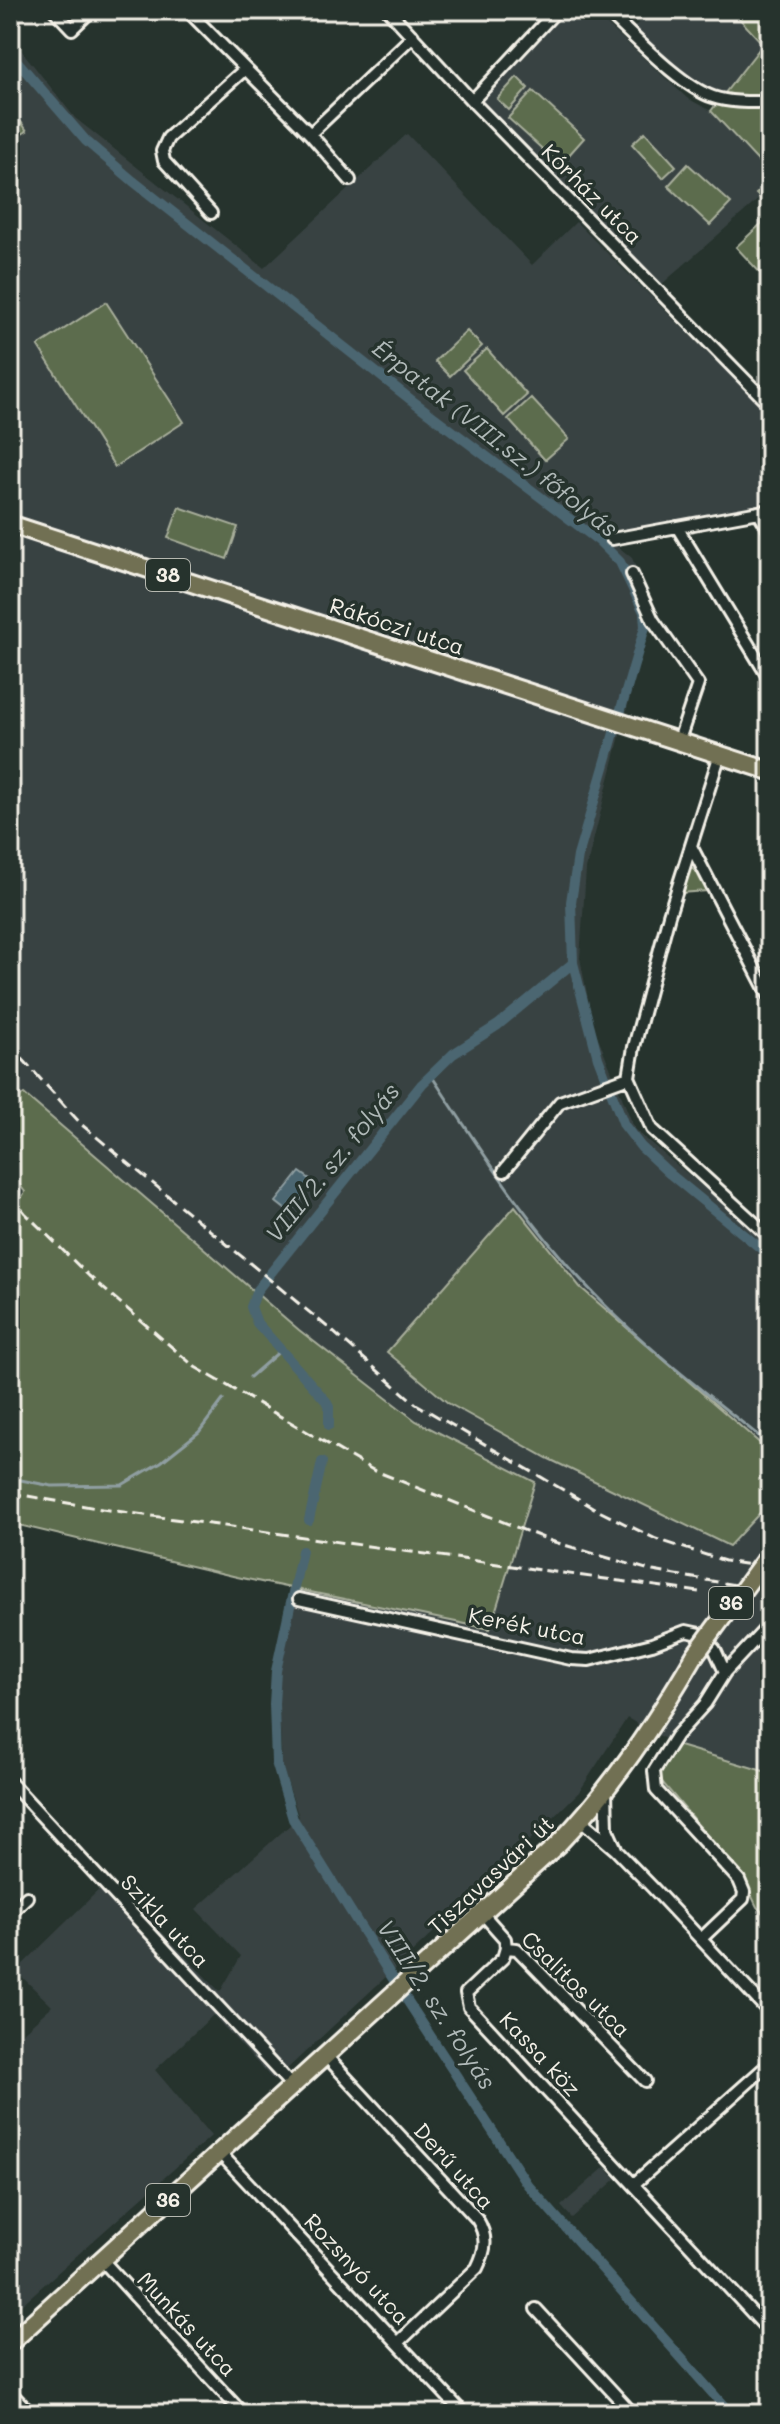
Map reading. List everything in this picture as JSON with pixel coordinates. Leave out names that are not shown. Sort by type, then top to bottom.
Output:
[{"type":"main road","name":"Rákóczi utca","points":[[10,524],[770,771]]},
{"type":"main road","name":"Tiszavasvári út","points":[[10,2343],[581,1820],[606,1791],[660,1714],[695,1655],[770,1553]]},
{"type":"street","points":[[54,10],[72,29],[92,10]]},
{"type":"street","points":[[187,10],[310,134],[350,180]]},
{"type":"street","name":"Kórház utca","points":[[388,10],[472,101],[770,405]]},
{"type":"street","points":[[472,101],[557,10]]},
{"type":"street","points":[[605,10],[670,67],[711,97],[770,102]]},
{"type":"street","points":[[310,134],[413,36]]},
{"type":"street","points":[[211,213],[164,161],[162,151],[168,138],[245,69]]},
{"type":"street","points":[[612,539],[764,511],[770,531]]},
{"type":"street","points":[[677,527],[770,680]]},
{"type":"street","points":[[632,574],[653,620],[698,684],[679,740]]},
{"type":"street","points":[[720,754],[665,930],[629,1077],[652,1129],[770,1237]]},
{"type":"street","points":[[691,846],[770,998]]},
{"type":"street","points":[[504,1171],[560,1102],[629,1077]]},
{"type":"street","name":"Kerék utca","points":[[299,1599],[571,1659],[589,1660],[652,1644],[686,1631],[700,1634],[715,1650],[725,1672]]},
{"type":"street","points":[[701,1939],[743,1899],[744,1892],[739,1880],[656,1790],[654,1771],[676,1736],[705,1704],[725,1672],[768,1626]]},
{"type":"street","name":"Szikla utca","points":[[10,1782],[292,2086]]},
{"type":"street","points":[[606,1791],[607,1829],[616,1850]]},
{"type":"street","points":[[581,1820],[616,1850],[770,2013]]},
{"type":"street","points":[[10,1913],[27,1897]]},
{"type":"street","name":"Csalitos utca","points":[[482,1913],[505,1939],[506,1948],[517,1949],[645,2081]]},
{"type":"street","name":"Kassa köz","points":[[506,1948],[503,1958],[466,1993],[469,2007],[634,2184]]},
{"type":"street","name":"Derű utca","points":[[326,2056],[477,2219],[484,2231],[486,2242],[477,2268],[399,2342]]},
{"type":"street","points":[[770,2063],[634,2184],[770,2332]]},
{"type":"street","name":"Rozsnyó utca","points":[[220,2153],[464,2414]]},
{"type":"street","name":"Munkás utca","points":[[102,2260],[243,2414]]},
{"type":"street","points":[[536,2309],[633,2414]]},
{"type":"street","points":[[10,2392],[31,2414]]},
{"type":"shaded area","points":[[566,10],[591,10],[687,98],[711,111],[770,174],[770,181],[756,194],[760,198],[662,284],[483,101]]},
{"type":"shaded area","points":[[649,10],[729,10],[763,44],[724,96],[716,95],[632,30]]},
{"type":"shaded area","points":[[10,36],[75,118],[264,268],[407,134],[532,265],[576,222],[770,415],[770,507],[606,537],[632,558],[652,610],[586,869],[580,958],[593,1025],[635,1130],[770,1243],[770,1773],[676,1745],[627,1718],[579,1792],[477,1892],[274,2081],[213,2015],[155,2070],[211,2136],[10,2315],[10,2044],[52,2006],[16,1971],[110,1879],[220,1992],[241,1956],[196,1909],[299,1817],[282,1766],[277,1670],[298,1589],[489,1628],[535,1482],[416,1421],[299,1330],[25,1094],[10,1105]]},
{"type":"shaded area","points":[[605,2167],[616,2179],[572,2218],[561,2206]]},
{"type":"green space","points":[[736,10],[770,10],[770,174],[711,111],[763,44],[734,13]]},
{"type":"green space","points":[[517,77],[528,88],[509,110],[497,99]]},
{"type":"green space","points":[[533,91],[584,138],[560,165],[508,118]]},
{"type":"green space","points":[[10,105],[27,131],[10,141]]},
{"type":"green space","points":[[645,132],[676,166],[663,178],[632,144]]},
{"type":"green space","points":[[688,164],[731,203],[710,225],[668,186]]},
{"type":"green space","points":[[770,181],[770,290],[767,280],[736,247],[761,224],[766,204],[756,194]]},
{"type":"green space","points":[[106,302],[184,422],[115,467],[38,346]]},
{"type":"green space","points":[[467,331],[482,346],[450,376],[435,361]]},
{"type":"green space","points":[[487,349],[527,395],[504,416],[463,370]]},
{"type":"green space","points":[[531,398],[569,439],[545,460],[508,419]]},
{"type":"green space","points":[[179,507],[238,527],[227,559],[168,538]]},
{"type":"green space","points":[[690,868],[698,871],[707,891],[680,893]]},
{"type":"green space","points":[[24,1094],[299,1330],[416,1421],[535,1482],[490,1629],[237,1577],[10,1523],[10,1417],[14,1412],[10,1347],[10,1215],[25,1192],[10,1172],[10,1105]]},
{"type":"green space","points":[[515,1206],[580,1287],[770,1452],[770,1502],[729,1546],[547,1458],[448,1403],[387,1352]]},
{"type":"green space","points":[[676,1745],[770,1773],[770,1920],[757,1907],[743,1878],[657,1776]]},
{"type":"water","points":[[300,1172],[314,1182],[290,1213],[276,1202]]},
{"type":"waterway","name":"Érpatak (VIII.sz.) főfolyás","points":[[10,53],[86,141],[133,181],[410,399],[599,541],[620,562],[644,612],[645,627],[578,856],[571,902],[573,963],[598,1058],[624,1125],[641,1147],[670,1174],[770,1256]]},
{"type":"waterway","name":"VIII/2. sz. folyás","points":[[329,1425],[326,1401],[257,1323],[251,1307],[257,1290],[422,1084],[453,1054],[498,1025],[573,963]]},
{"type":"waterway","points":[[431,1075],[511,1194],[579,1277],[643,1341],[770,1445]]},
{"type":"waterway","points":[[250,1377],[281,1350]]},
{"type":"waterway","points":[[10,1478],[52,1486],[122,1485],[161,1462],[199,1432],[223,1400]]},
{"type":"waterway","name":"VIII/2. sz. folyás","points":[[309,1520],[322,1462]]},
{"type":"waterway","name":"VIII/2. sz. folyás","points":[[302,1551],[276,1671],[274,1704],[276,1762],[293,1819],[527,2184],[731,2414]]},
{"type":"railway","points":[[10,1045],[82,1125],[416,1404],[601,1512],[656,1539],[725,1561],[770,1568]]},
{"type":"railway","points":[[10,1195],[89,1276],[195,1367],[373,1470],[551,1541],[653,1571],[770,1591]]},
{"type":"railway","points":[[10,1493],[102,1509],[699,1592]]}]
